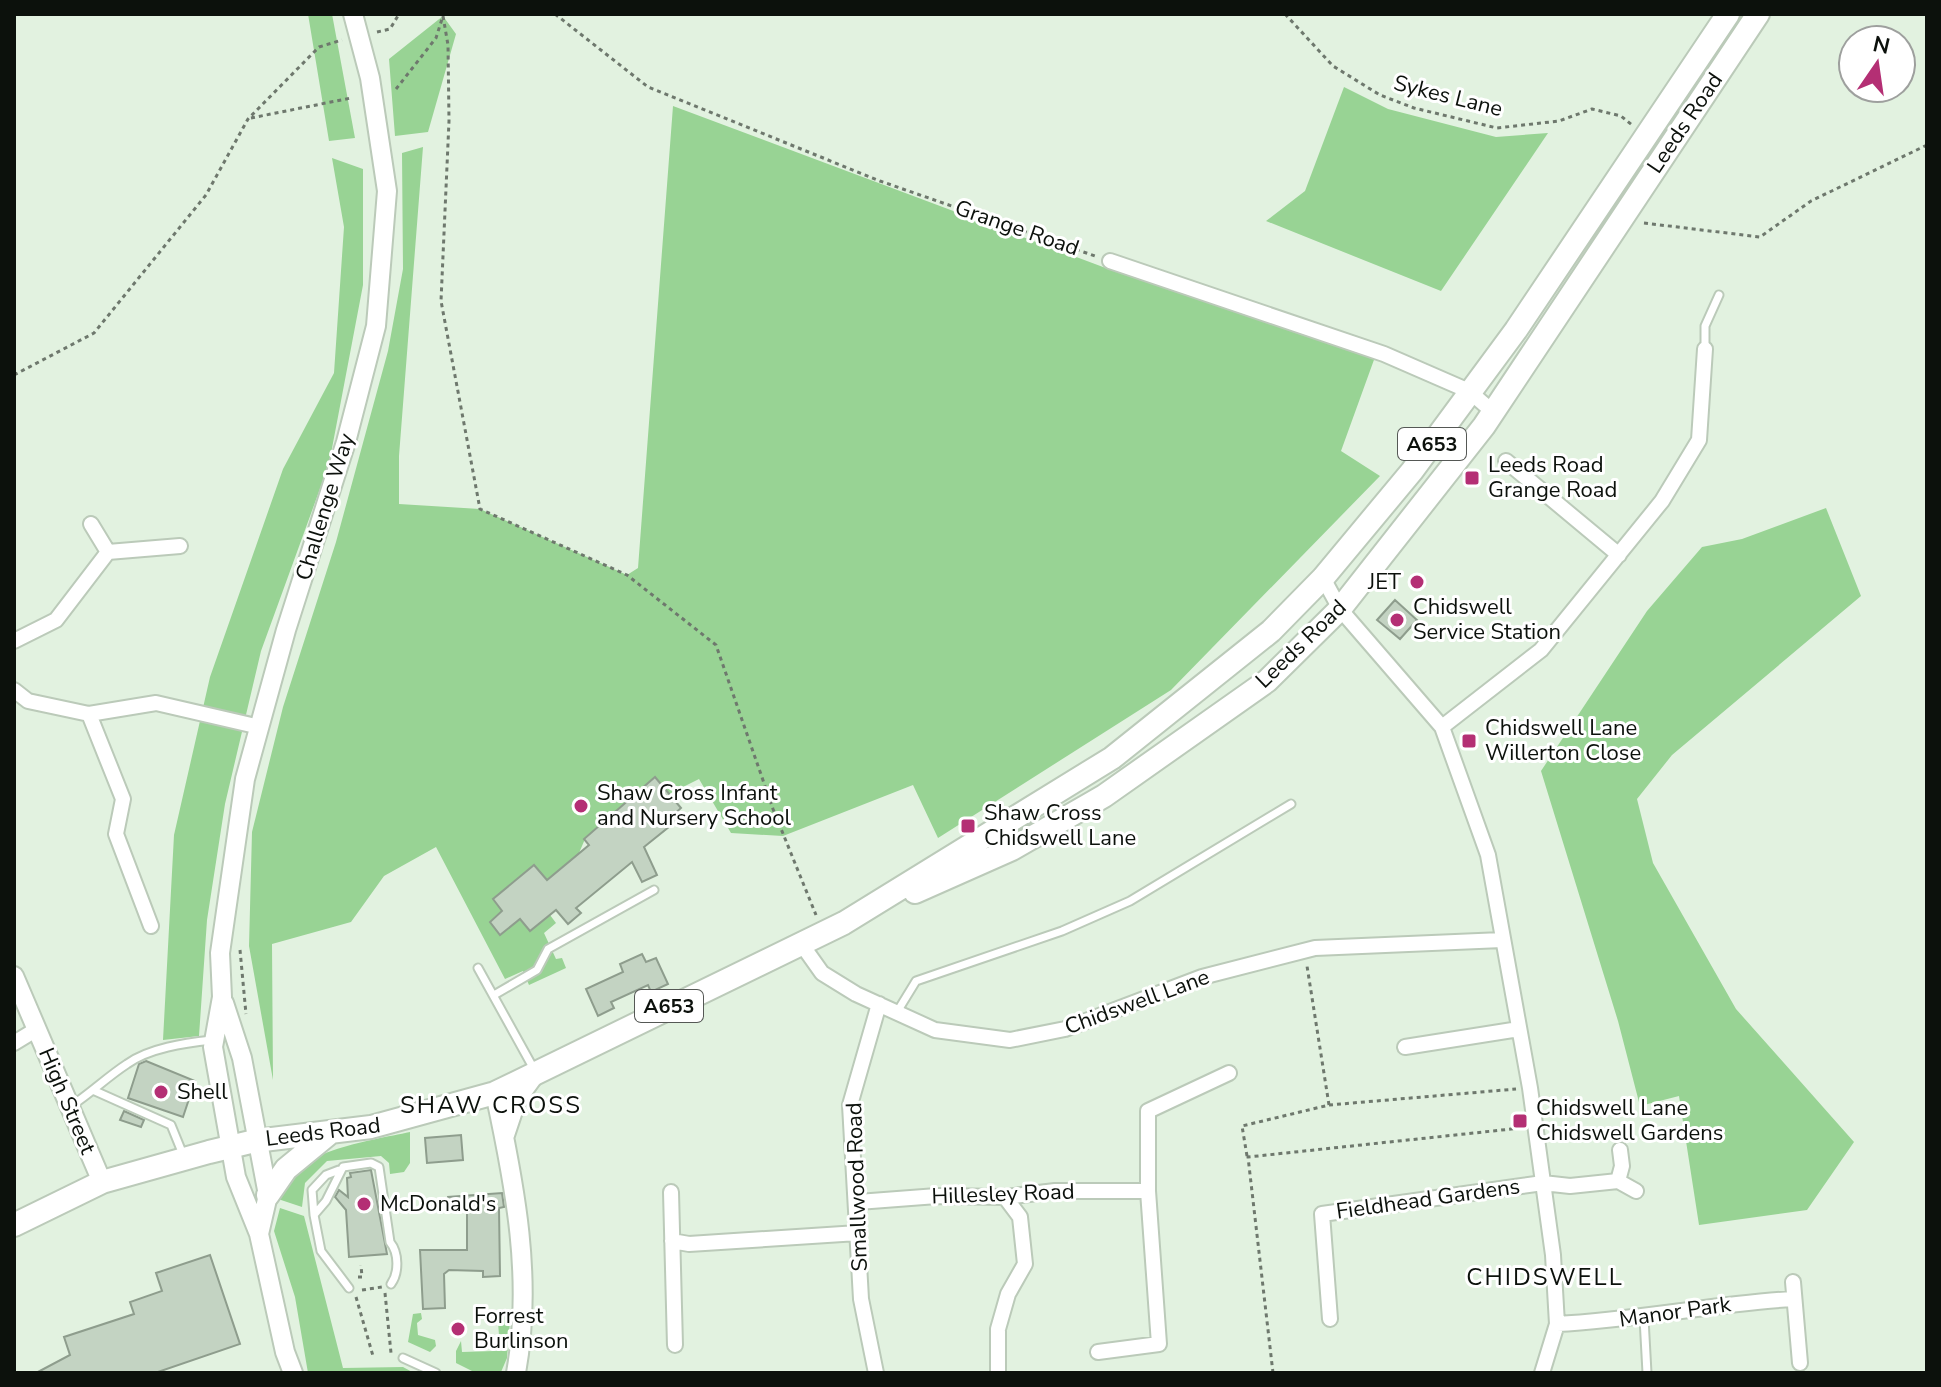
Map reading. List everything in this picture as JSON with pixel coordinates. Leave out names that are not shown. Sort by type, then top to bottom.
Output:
[{"type":"main road","name":"Challenge Way","points":[[293,1373],[285,1352],[259,1234],[236,1177],[214,1040],[222,997],[220,953],[245,779],[286,630],[346,442],[376,326],[387,191],[367,64],[353,14]]},
{"type":"main road","name":"Leeds Road","points":[[844,923],[1112,758],[1271,631],[1323,578],[1412,471],[1516,330],[1728,14]]},
{"type":"main road","name":"Leeds Road","points":[[14,1225],[102,1182],[230,1146],[417,1117],[495,1093],[800,942],[1012,849],[1104,796],[1267,681],[1340,609],[1493,412],[1758,14]]},
{"type":"main road","name":"High Street","points":[[14,976],[102,1182]]},
{"type":"main road","name":"Challenge Way","points":[[222,997],[242,1058],[255,1141],[268,1195]]},
{"type":"main road","points":[[505,1138],[517,1099],[536,1073]]},
{"type":"main road","points":[[495,1093],[520,1216],[523,1333],[516,1373]]},
{"type":"main road","points":[[259,1234],[268,1195],[286,1169],[332,1132]]},
{"type":"street","points":[[1110,261],[1384,354],[1469,391],[1493,412]]},
{"type":"street","points":[[1442,727],[1541,650],[1662,501],[1699,440],[1705,349]]},
{"type":"street","points":[[1506,461],[1619,555]]},
{"type":"street","points":[[91,524],[108,552]]},
{"type":"street","points":[[14,641],[56,620],[108,552],[180,546]]},
{"type":"street","points":[[1323,578],[1340,609],[1442,727],[1488,855],[1530,1088],[1543,1183],[1557,1324],[1542,1373]]},
{"type":"street","points":[[14,690],[28,701],[89,714],[156,703],[260,727]]},
{"type":"street","points":[[89,714],[123,799],[116,834],[151,926]]},
{"type":"street","name":"Chidswell Lane","points":[[800,942],[822,973],[879,1004],[935,1030],[1010,1040],[1065,1029],[1202,977],[1304,950],[1502,940]]},
{"type":"street","name":"Smallwood Road","points":[[876,1373],[861,1299],[858,1202],[850,1105],[879,1004]]},
{"type":"street","points":[[14,1043],[37,1029]]},
{"type":"street","points":[[1405,1047],[1519,1029]]},
{"type":"street","points":[[1098,1352],[1159,1344],[1148,1191],[1148,1111],[1229,1073]]},
{"type":"street","points":[[1618,1181],[1622,1166],[1620,1150]]},
{"type":"street","points":[[1543,1183],[1570,1186],[1618,1181],[1636,1191]]},
{"type":"street","name":"Fieldhead Gardens","points":[[1330,1319],[1322,1214],[1543,1183]]},
{"type":"street","name":"Hillesley Road","points":[[858,1202],[937,1196],[1005,1197],[1055,1191],[1148,1191]]},
{"type":"street","points":[[671,1192],[675,1345]]},
{"type":"street","points":[[998,1373],[998,1329],[1008,1294],[1025,1264],[1020,1217],[1005,1197]]},
{"type":"street","points":[[672,1241],[689,1244],[858,1233]]},
{"type":"street","points":[[1793,1282],[1792,1299],[1800,1363]]},
{"type":"street","name":"Manor Park","points":[[1557,1324],[1644,1318],[1721,1304],[1792,1299]]},
{"type":"lane","points":[[1705,349],[1705,326],[1719,295]]},
{"type":"lane","points":[[897,1012],[916,981],[1062,931],[1130,901],[1291,804]]},
{"type":"lane","points":[[494,995],[537,970],[548,949],[654,890]]},
{"type":"lane","points":[[478,968],[536,1073]]},
{"type":"lane","points":[[69,1107],[95,1091],[129,1062],[184,1043],[214,1040]]},
{"type":"lane","points":[[95,1091],[171,1125],[185,1159]]},
{"type":"lane","points":[[349,1288],[321,1251],[312,1190],[326,1175],[371,1163],[379,1167],[390,1242],[395,1248],[396,1276],[391,1284]]},
{"type":"lane","points":[[314,1215],[326,1201],[339,1170]]},
{"type":"lane","points":[[1644,1318],[1647,1373]]},
{"type":"lane","points":[[403,1358],[436,1373]]},
{"type":"path","points":[[377,32],[390,29],[399,14]]},
{"type":"path","name":"Grange Road","points":[[555,14],[648,87],[880,181],[1110,261]]},
{"type":"path","name":"Sykes Lane","points":[[1285,14],[1333,66],[1380,95],[1414,108],[1497,128],[1559,121],[1592,109],[1621,116],[1647,136]]},
{"type":"path","points":[[396,89],[436,38],[443,15]]},
{"type":"path","points":[[443,15],[448,45],[449,121],[441,301],[480,509],[627,575],[716,645],[773,809],[823,934]]},
{"type":"path","points":[[14,375],[94,333],[206,195],[248,119],[319,47],[348,38]]},
{"type":"path","points":[[248,119],[351,98]]},
{"type":"path","points":[[1621,220],[1760,237],[1811,201],[1927,145]]},
{"type":"path","points":[[1304,950],[1329,1105]]},
{"type":"path","points":[[1273,1373],[1242,1126],[1329,1105],[1530,1088]]},
{"type":"path","points":[[1248,1157],[1536,1126]]},
{"type":"path","points":[[373,1356],[354,1292],[382,1287],[391,1356]]},
{"type":"green space","points":[[308,14],[332,14],[355,138],[329,141]]},
{"type":"green space","points":[[443,16],[456,34],[428,132],[395,136],[389,59]]},
{"type":"green space","points":[[1344,87],[1388,109],[1496,137],[1548,133],[1441,291],[1266,221],[1305,191]]},
{"type":"green space","points":[[673,106],[1103,267],[1375,357],[1341,451],[1380,476],[1171,690],[938,838],[913,785],[783,836],[731,833],[699,779],[669,794],[655,777],[585,839],[579,853],[550,883],[534,865],[493,899],[502,911],[490,922],[500,934],[520,919],[530,931],[550,915],[556,923],[544,933],[556,959],[562,958],[566,968],[529,985],[523,971],[505,979],[436,847],[384,876],[351,922],[272,944],[273,1080],[249,946],[252,832],[283,707],[336,542],[388,351],[403,269],[402,153],[423,147],[399,456],[399,504],[480,509],[627,575],[638,568]]},
{"type":"green space","points":[[332,158],[363,169],[363,285],[329,464],[261,651],[225,804],[207,920],[199,1036],[163,1040],[174,835],[210,677],[283,469],[334,373],[344,227]]},
{"type":"green space","points":[[1826,508],[1861,596],[1672,755],[1637,799],[1653,863],[1736,1009],[1854,1142],[1807,1210],[1699,1225],[1679,1096],[1640,1106],[1618,1021],[1541,771],[1647,611],[1702,547],[1742,539]]},
{"type":"green space","points":[[410,1132],[410,1163],[404,1172],[390,1174],[389,1163],[381,1156],[327,1161],[305,1183],[302,1207],[278,1199],[285,1182],[297,1169],[314,1159],[353,1144]]},
{"type":"green space","points":[[280,1208],[304,1216],[343,1368],[403,1367],[414,1373],[308,1373],[295,1297],[274,1231]]},
{"type":"green space","points":[[511,1309],[507,1358],[501,1372],[476,1373],[456,1363],[456,1351],[461,1341],[462,1352],[494,1351],[494,1339],[499,1335],[497,1310]]},
{"type":"green space","points":[[421,1313],[422,1319],[417,1323],[418,1335],[435,1340],[436,1346],[430,1352],[408,1342],[413,1314]]},
{"type":"building","name":"Chidswell Service Station","points":[[1395,600],[1417,620],[1400,639],[1377,620]]},
{"type":"building","points":[[655,777],[681,808],[671,817],[675,822],[644,847],[657,875],[642,882],[632,862],[576,908],[581,913],[568,924],[556,910],[530,931],[520,919],[500,935],[490,922],[502,911],[493,899],[534,865],[547,880],[589,845],[584,839]]},
{"type":"building","points":[[642,954],[646,962],[656,958],[668,984],[651,992],[648,985],[611,1002],[614,1008],[598,1016],[586,989],[623,972],[620,964]]},
{"type":"building","name":"Shell","points":[[146,1061],[195,1081],[183,1117],[128,1098],[139,1064]]},
{"type":"building","points":[[124,1111],[144,1120],[141,1127],[120,1120]]},
{"type":"building","points":[[461,1135],[463,1160],[427,1163],[425,1138]]},
{"type":"building","name":"McDonald's","points":[[371,1170],[387,1254],[349,1257],[346,1210],[335,1197],[339,1190],[348,1197],[347,1178],[351,1177],[350,1173]]},
{"type":"building","points":[[502,1193],[504,1207],[499,1208],[500,1276],[483,1277],[483,1271],[449,1270],[444,1274],[445,1308],[423,1309],[420,1250],[467,1250],[467,1209],[447,1209],[448,1197]]},
{"type":"building","points":[[210,1255],[240,1344],[155,1373],[36,1373],[70,1355],[64,1337],[134,1314],[130,1302],[162,1291],[156,1273]]},
{"type":"place","name":"Leeds Road Grange Road","points":[[1472,478]]},
{"type":"place","name":"JET","points":[[1417,582]]},
{"type":"place","name":"Chidswell Service Station","points":[[1397,620]]},
{"type":"place","name":"Chidswell Lane Willerton Close","points":[[1469,741]]},
{"type":"place","name":"Shaw Cross Infant and Nursery School","points":[[581,806]]},
{"type":"place","name":"Shaw Cross Chidswell Lane","points":[[968,826]]},
{"type":"place","name":"Shell","points":[[161,1092]]},
{"type":"place","name":"Chidswell Lane Chidswell Gardens","points":[[1520,1121]]},
{"type":"place","name":"McDonald's","points":[[364,1204]]},
{"type":"place","name":"Forrest Burlinson","points":[[458,1329]]},
{"type":"district","name":"SHAW CROSS","points":[[491,1105]]},
{"type":"district","name":"CHIDSWELL","points":[[1545,1277]]}]
